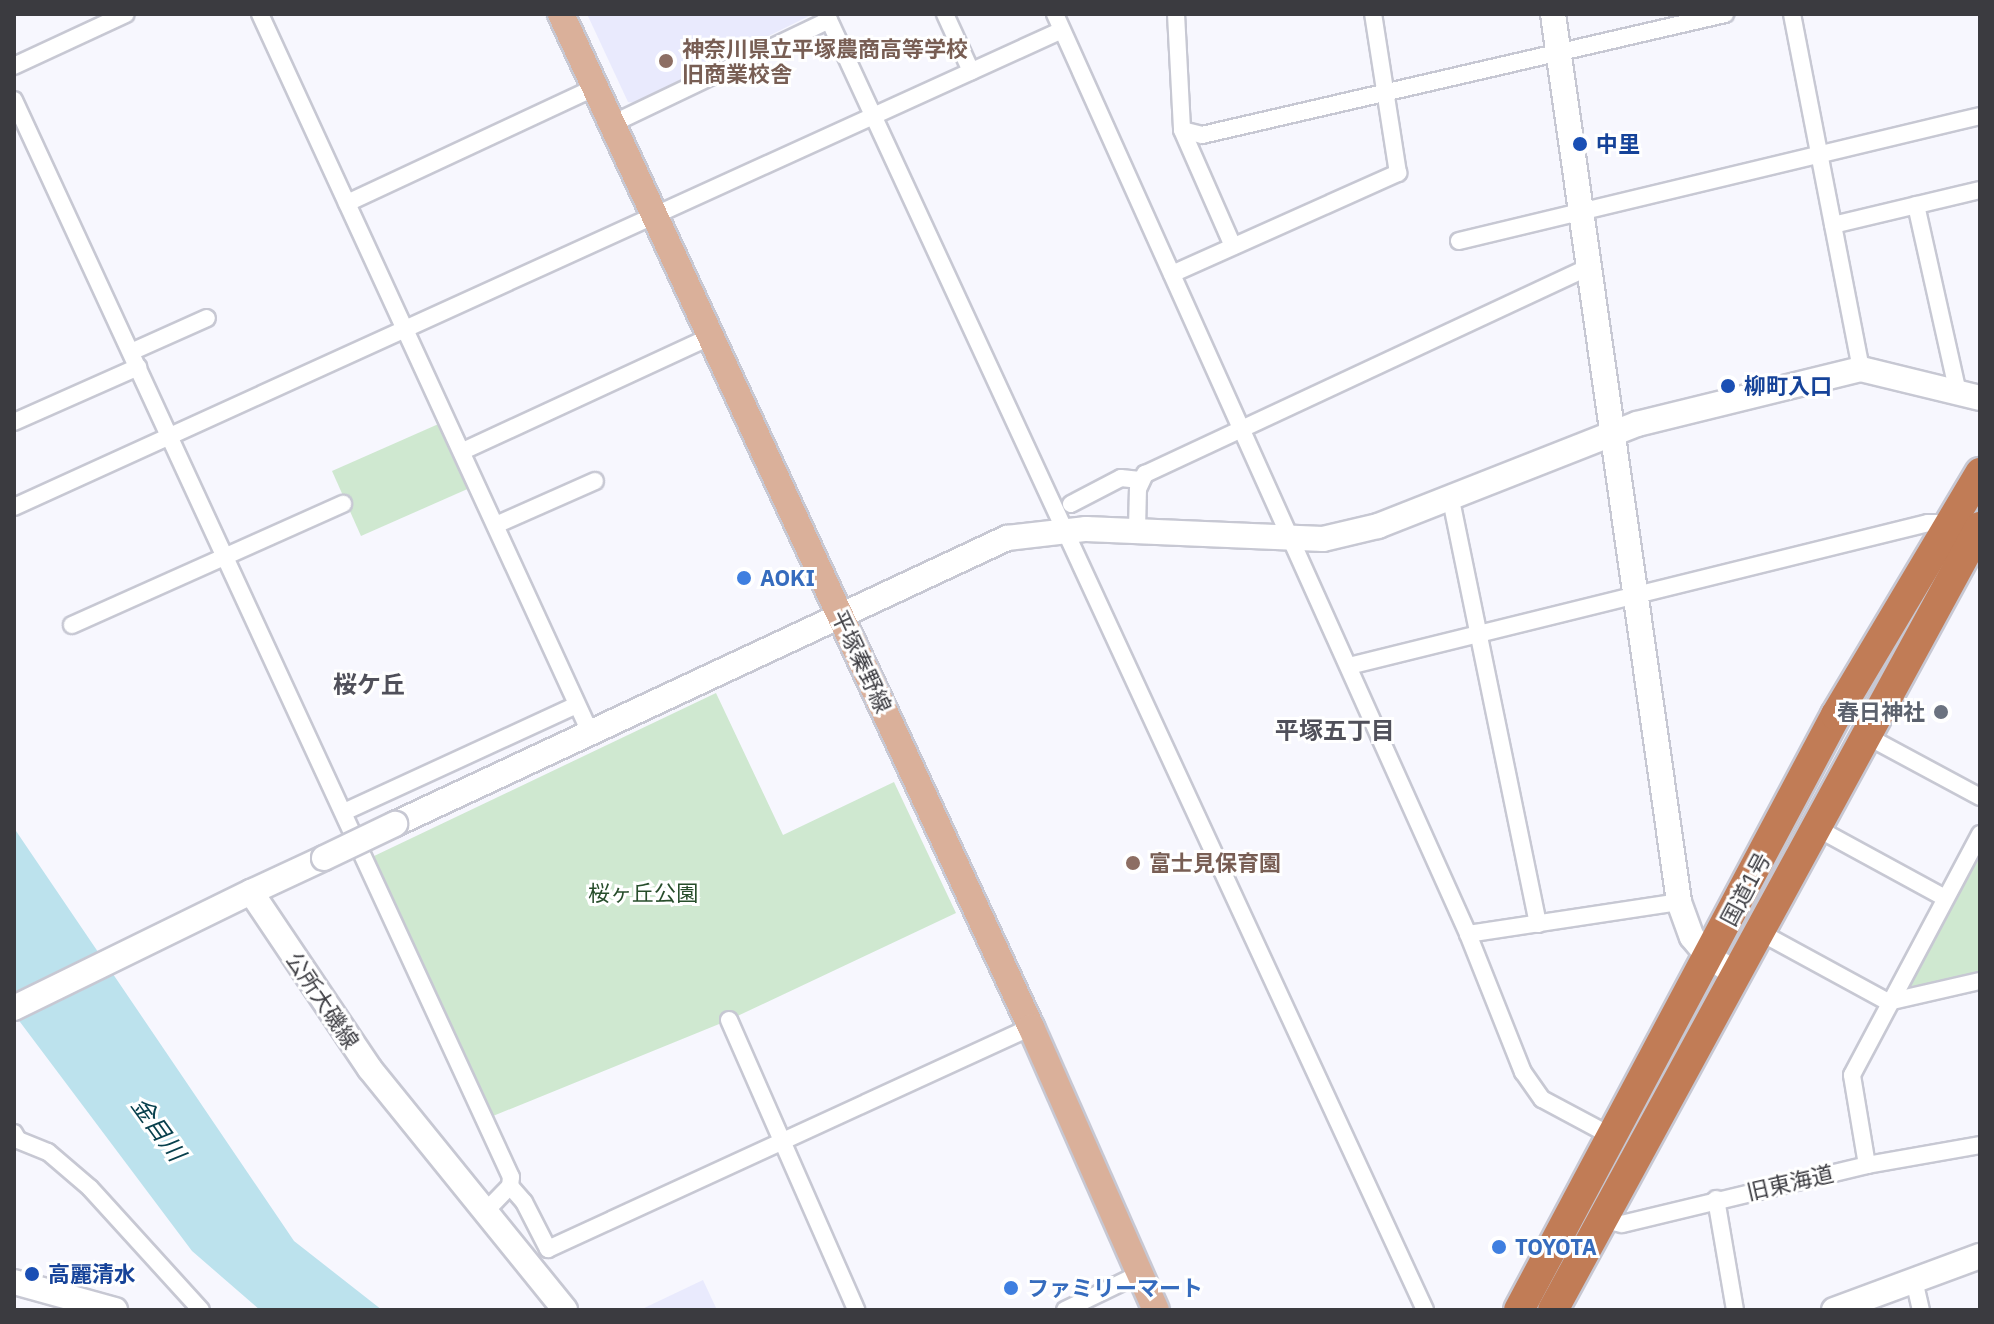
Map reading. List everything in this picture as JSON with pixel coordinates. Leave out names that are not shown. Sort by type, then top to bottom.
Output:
[{"type":"highway","name":"国道1号","points":[[1553,1310],[1602,1220],[1836,715],[1946,523],[1980,473]]},
{"type":"highway","name":"国道1号","points":[[1519,1310],[1615,1138],[1721,965],[1756,930],[1980,527]]},
{"type":"main road","name":"平塚秦野線","points":[[561,14],[1031,1027],[1156,1310]]},
{"type":"street","points":[[14,66],[126,14]]},
{"type":"street","points":[[260,14],[498,524],[590,732]]},
{"type":"street","points":[[945,14],[971,71]]},
{"type":"street","points":[[1055,14],[1468,934],[1508,1038],[1538,1096],[1615,1138]]},
{"type":"street","points":[[1176,14],[1182,130],[1233,246]]},
{"type":"street","points":[[1172,274],[1398,173],[1373,14]]},
{"type":"street","points":[[1553,14],[1679,902],[1692,937],[1721,965]]},
{"type":"street","points":[[1182,130],[1202,135],[1725,14]]},
{"type":"street","points":[[1792,14],[1861,369]]},
{"type":"street","points":[[614,123],[827,17],[1425,1310]]},
{"type":"street","points":[[14,507],[1062,30]]},
{"type":"street","points":[[347,203],[594,88]]},
{"type":"street","points":[[14,100],[511,1177],[510,1186],[486,1211]]},
{"type":"street","points":[[1459,241],[1980,116]]},
{"type":"street","points":[[1833,225],[1980,190]]},
{"type":"street","points":[[14,1008],[226,902],[1007,538],[1064,529],[1137,529],[1323,539],[1378,526],[1612,432],[1861,369],[1969,394],[1916,205]]},
{"type":"street","points":[[1071,504],[1121,478],[1140,480],[1241,427],[1589,267]]},
{"type":"street","points":[[14,422],[135,360],[207,318]]},
{"type":"street","points":[[463,451],[712,336]]},
{"type":"street","points":[[1137,529],[1140,480]]},
{"type":"street","points":[[498,524],[595,481]]},
{"type":"street","points":[[1450,495],[1538,924]]},
{"type":"street","points":[[72,625],[343,504]]},
{"type":"street","points":[[1349,666],[1480,632],[1946,523]]},
{"type":"street","points":[[344,812],[577,705]]},
{"type":"street","points":[[1863,734],[1980,797]]},
{"type":"street","points":[[1813,826],[1945,898]]},
{"type":"street","points":[[1867,1165],[1852,1075],[1888,1002],[1980,834]]},
{"type":"street","name":"公所大磯線","points":[[251,892],[370,1069],[565,1310]]},
{"type":"street","points":[[1468,934],[1679,902]]},
{"type":"street","points":[[1756,930],[1888,1002],[1980,981]]},
{"type":"street","points":[[729,1020],[856,1310]]},
{"type":"street","points":[[510,1186],[524,1202],[548,1249],[1031,1027]]},
{"type":"street","points":[[15,1138],[48,1152],[90,1188],[201,1310]]},
{"type":"street","name":"旧東海道","points":[[1602,1220],[1622,1224],[1867,1165],[1980,1145]]},
{"type":"street","points":[[1716,1199],[1735,1310]]},
{"type":"street","points":[[1834,1310],[1980,1256]]},
{"type":"street","points":[[1065,1310],[1139,1274]]},
{"type":"street","points":[[1914,1280],[1921,1310]]},
{"type":"street","points":[[14,1282],[115,1310]]},
{"type":"shaded area","name":"神奈川県立平塚農商高等学校 旧商業校舎","points":[[587,14],[811,15],[634,103],[628,102]]},
{"type":"shaded area","points":[[703,1280],[717,1310],[640,1310]]},
{"type":"green space","points":[[443,422],[472,487],[361,536],[332,471]]},
{"type":"green space","name":"桜ヶ丘公園","points":[[716,693],[783,835],[894,782],[956,913],[729,1020],[493,1116],[372,857]]},
{"type":"green space","points":[[1980,855],[1980,972],[1911,990],[1907,986]]},
{"type":"water","name":"金目川","points":[[14,828],[294,1241],[382,1310],[260,1310],[192,1251],[14,1014]]},
{"type":"place","name":"神奈川県立平塚農商高等学校 旧商業校舎","points":[[666,61]]},
{"type":"place","name":"中里","points":[[1580,144]]},
{"type":"place","name":"柳町入口","points":[[1728,386]]},
{"type":"place","name":"AOKI","points":[[744,578]]},
{"type":"place","name":"春日神社","points":[[1941,712]]},
{"type":"place","name":"富士見保育園","points":[[1133,863]]},
{"type":"place","name":"TOYOTA","points":[[1499,1247]]},
{"type":"place","name":"高麗清水","points":[[32,1274]]},
{"type":"place","name":"ファミリーマート","points":[[1011,1288]]},
{"type":"district","name":"桜ケ丘","points":[[369,685]]},
{"type":"district","name":"平塚五丁目","points":[[1335,731]]}]
